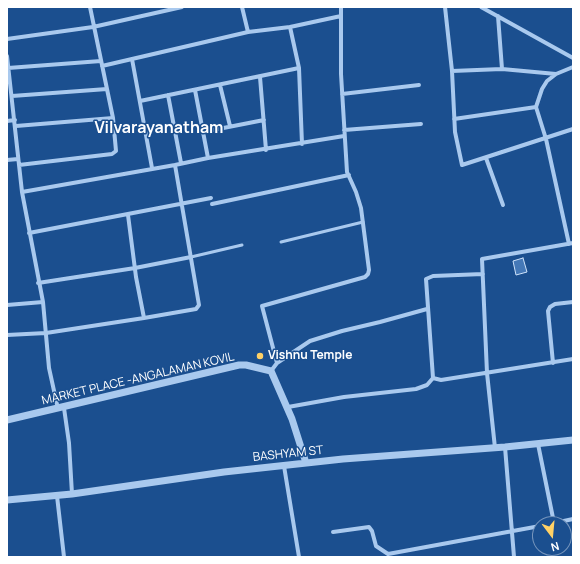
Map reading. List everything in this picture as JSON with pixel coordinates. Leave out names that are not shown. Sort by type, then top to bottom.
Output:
[{"type":"street","points":[[18,164],[112,154],[116,151],[117,146],[113,118],[90,7]]},
{"type":"street","points":[[7,39],[93,27],[182,7]]},
{"type":"street","points":[[242,7],[248,32]]},
{"type":"street","points":[[277,363],[262,306],[365,277],[369,270],[363,222],[356,192],[347,172],[342,94],[341,7]]},
{"type":"street","points":[[445,7],[452,71],[455,132],[462,165],[573,129]]},
{"type":"street","points":[[481,7],[573,58]]},
{"type":"street","points":[[8,68],[101,63],[132,59],[248,32],[290,27],[341,16]]},
{"type":"street","points":[[498,16],[502,69]]},
{"type":"street","points":[[290,27],[299,68],[302,144]]},
{"type":"street","points":[[7,56],[16,126],[18,164],[22,192],[38,283],[43,302],[50,374],[61,409],[69,443],[72,494]]},
{"type":"street","points":[[132,59],[152,168]]},
{"type":"street","points":[[495,448],[487,373],[482,259],[571,243],[546,139],[536,107],[542,89],[547,81],[556,74],[573,67]]},
{"type":"street","points":[[140,101],[299,68]]},
{"type":"street","points":[[452,71],[502,69],[556,74]]},
{"type":"street","points":[[260,77],[266,150]]},
{"type":"street","points":[[220,85],[230,126]]},
{"type":"street","points":[[342,94],[419,85]]},
{"type":"street","points":[[12,96],[107,89]]},
{"type":"street","points":[[195,90],[208,158]]},
{"type":"street","points":[[168,95],[181,163]]},
{"type":"street","points":[[454,119],[536,107]]},
{"type":"street","points":[[16,126],[113,118]]},
{"type":"street","points":[[7,121],[15,120]]},
{"type":"street","points":[[203,132],[264,120]]},
{"type":"street","points":[[344,130],[421,124]]},
{"type":"street","points":[[22,192],[208,158],[266,150],[344,136]]},
{"type":"street","points":[[486,158],[503,205]]},
{"type":"street","points":[[7,160],[18,159]]},
{"type":"street","points":[[7,335],[46,333],[196,309],[199,305],[175,164]]},
{"type":"street","points":[[212,204],[349,175]]},
{"type":"street","points":[[29,233],[182,205],[210,198]]},
{"type":"street","points":[[128,215],[135,268],[144,318]]},
{"type":"street","points":[[38,283],[135,268],[192,257]]},
{"type":"street","points":[[288,407],[344,397],[416,389],[427,385],[433,378],[425,283],[429,277],[483,274]]},
{"type":"street","points":[[7,305],[43,302]]},
{"type":"street","points":[[553,363],[548,311],[550,307],[555,304],[573,302]]},
{"type":"street","points":[[306,463],[288,407],[271,371],[277,363],[310,342],[321,337],[427,309]]},
{"type":"street","points":[[433,378],[437,381],[573,360]]},
{"type":"street","name":"MARKET PLACE -ANGALAMAN KOVIL","points":[[7,420],[61,409],[239,365],[246,365],[271,371]]},
{"type":"street","name":"BASHYAM ST","points":[[7,500],[56,496],[224,472],[306,463],[495,448],[573,440]]},
{"type":"street","points":[[538,444],[551,516]]},
{"type":"street","points":[[505,447],[514,557]]},
{"type":"street","points":[[284,466],[298,557]]},
{"type":"street","points":[[56,496],[64,557]]},
{"type":"street","points":[[333,532],[369,527],[372,531],[376,546],[388,554],[532,527]]},
{"type":"lane","points":[[281,242],[363,222]]},
{"type":"lane","points":[[192,257],[242,245]]},
{"type":"building","points":[[523,258],[527,272],[516,275],[513,261]]},
{"type":"place","name":"Vishnu Temple","points":[[260,356]]},
{"type":"district","name":"Vilvarayanatham","points":[[159,129]]}]
